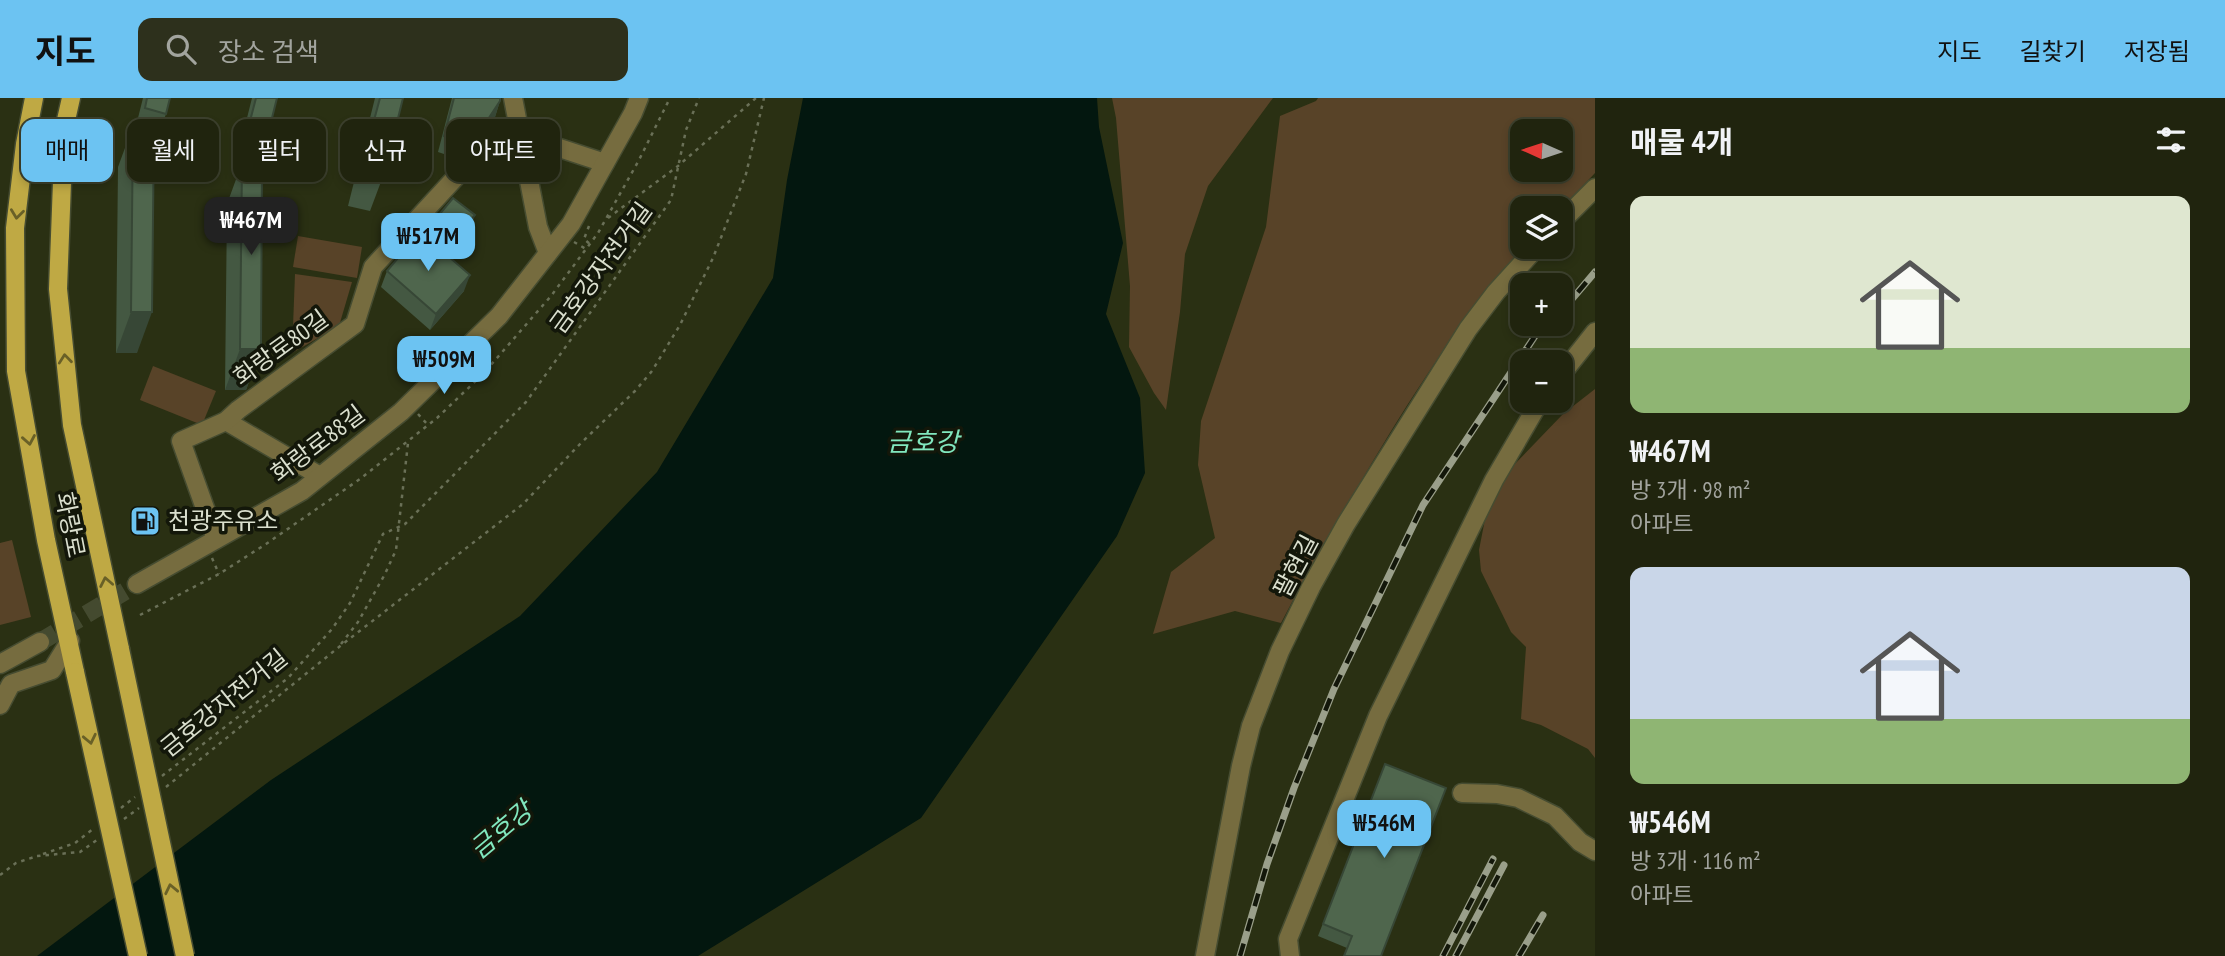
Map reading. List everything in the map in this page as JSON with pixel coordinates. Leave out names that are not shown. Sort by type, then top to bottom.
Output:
[{"type":"main road","name":"화랑로","points":[[34,98],[25,144],[15,228],[16,371],[46,540],[138,956]]},
{"type":"main road","name":"화랑로","points":[[71,98],[64,129],[58,289],[72,425],[185,956]]},
{"type":"street","points":[[513,98],[517,119]]},
{"type":"street","name":"화랑로88길","points":[[137,584],[302,491],[401,412],[499,316],[571,223],[639,98]]},
{"type":"street","points":[[560,146],[605,163]]},
{"type":"street","name":"화랑로80길","points":[[320,476],[226,421],[355,324],[373,267],[451,182]]},
{"type":"street","points":[[529,182],[538,227],[548,253]]},
{"type":"street","points":[[1573,210],[1595,188]]},
{"type":"street","name":"팔현길","points":[[1205,956],[1241,766],[1251,726],[1280,651],[1346,524],[1468,329],[1526,259]]},
{"type":"street","points":[[1573,360],[1595,332]]},
{"type":"street","points":[[1290,956],[1288,939],[1378,716],[1494,480],[1533,413]]},
{"type":"street","points":[[216,539],[181,441],[226,421]]},
{"type":"street","points":[[0,705],[11,684],[52,670],[70,641]]},
{"type":"street","points":[[0,664],[40,642]]},
{"type":"street","points":[[1462,793],[1497,794],[1518,798],[1555,816],[1580,842],[1595,851]]},
{"type":"path","name":"금호강자전거길","points":[[158,779],[288,678],[332,629],[350,603],[383,534],[405,524],[526,402],[671,200],[686,130],[699,98]]},
{"type":"path","points":[[606,220],[678,166],[756,98]]},
{"type":"path","points":[[158,793],[339,647],[523,504],[635,391],[652,371],[680,325],[713,258],[746,174],[764,98]]},
{"type":"path","points":[[339,647],[358,622],[396,550],[408,441]]},
{"type":"path","points":[[116,811],[137,795]]},
{"type":"path","points":[[125,819],[147,802]]},
{"type":"path","points":[[0,875],[16,863],[75,843],[96,827]]},
{"type":"path","points":[[37,856],[80,852],[103,835]]},
{"type":"shaded area","points":[[1112,98],[1273,98],[1208,186],[1185,254],[1166,410],[1129,347],[1130,286]]},
{"type":"shaded area","points":[[1318,98],[1595,98],[1595,173],[1573,196],[1510,196],[1510,259],[1515,259],[1459,329],[1419,388],[1331,532],[1281,623],[1235,611],[1153,634],[1171,572],[1215,538],[1198,465],[1201,421],[1266,227],[1280,116]]},
{"type":"shaded area","points":[[298,236],[362,247],[357,278],[293,267]]},
{"type":"shaded area","points":[[295,274],[352,282],[339,326],[292,353]]},
{"type":"shaded area","points":[[153,366],[216,391],[202,425],[140,400]]},
{"type":"shaded area","points":[[1595,389],[1595,758],[1588,749],[1541,725],[1521,719],[1526,647],[1511,632],[1481,571],[1479,550],[1487,509],[1511,468],[1563,414],[1573,413],[1573,406]]},
{"type":"shaded area","points":[[12,540],[31,617],[0,625],[0,543]]},
{"type":"water","name":"금호강","points":[[803,98],[1097,98],[1099,127],[1123,243],[1106,314],[1140,398],[1145,473],[1117,536],[921,818],[698,956],[37,956],[271,780],[520,616],[657,472],[773,278],[787,180]]},
{"type":"building","points":[[147,98],[170,98],[166,114],[145,108]]},
{"type":"building","points":[[256,98],[277,98],[272,119],[251,119]]},
{"type":"building","points":[[380,98],[403,98],[398,119],[374,119]]},
{"type":"building","points":[[454,98],[500,98],[488,119],[448,119]]},
{"type":"building","points":[[132,182],[153,182],[152,312],[131,312]]},
{"type":"building","points":[[242,182],[262,182],[261,349],[240,349]]},
{"type":"building","points":[[453,198],[475,215],[446,251],[424,233]]},
{"type":"building","points":[[420,232],[470,275],[436,314],[387,271]]},
{"type":"building","points":[[1385,764],[1446,788],[1381,956],[1344,956],[1352,936],[1323,924]]},
{"type":"tunnel","points":[[40,642],[137,584]]},
{"type":"railway","points":[[1573,298],[1595,272]]},
{"type":"railway","points":[[1240,956],[1267,864],[1334,689],[1423,505],[1535,336]]},
{"type":"railway","points":[[1443,956],[1493,859]]},
{"type":"railway","points":[[1456,956],[1504,865]]},
{"type":"railway","points":[[1519,956],[1543,915]]},
{"type":"place","name":"천광주유소","points":[[145,521]]}]
